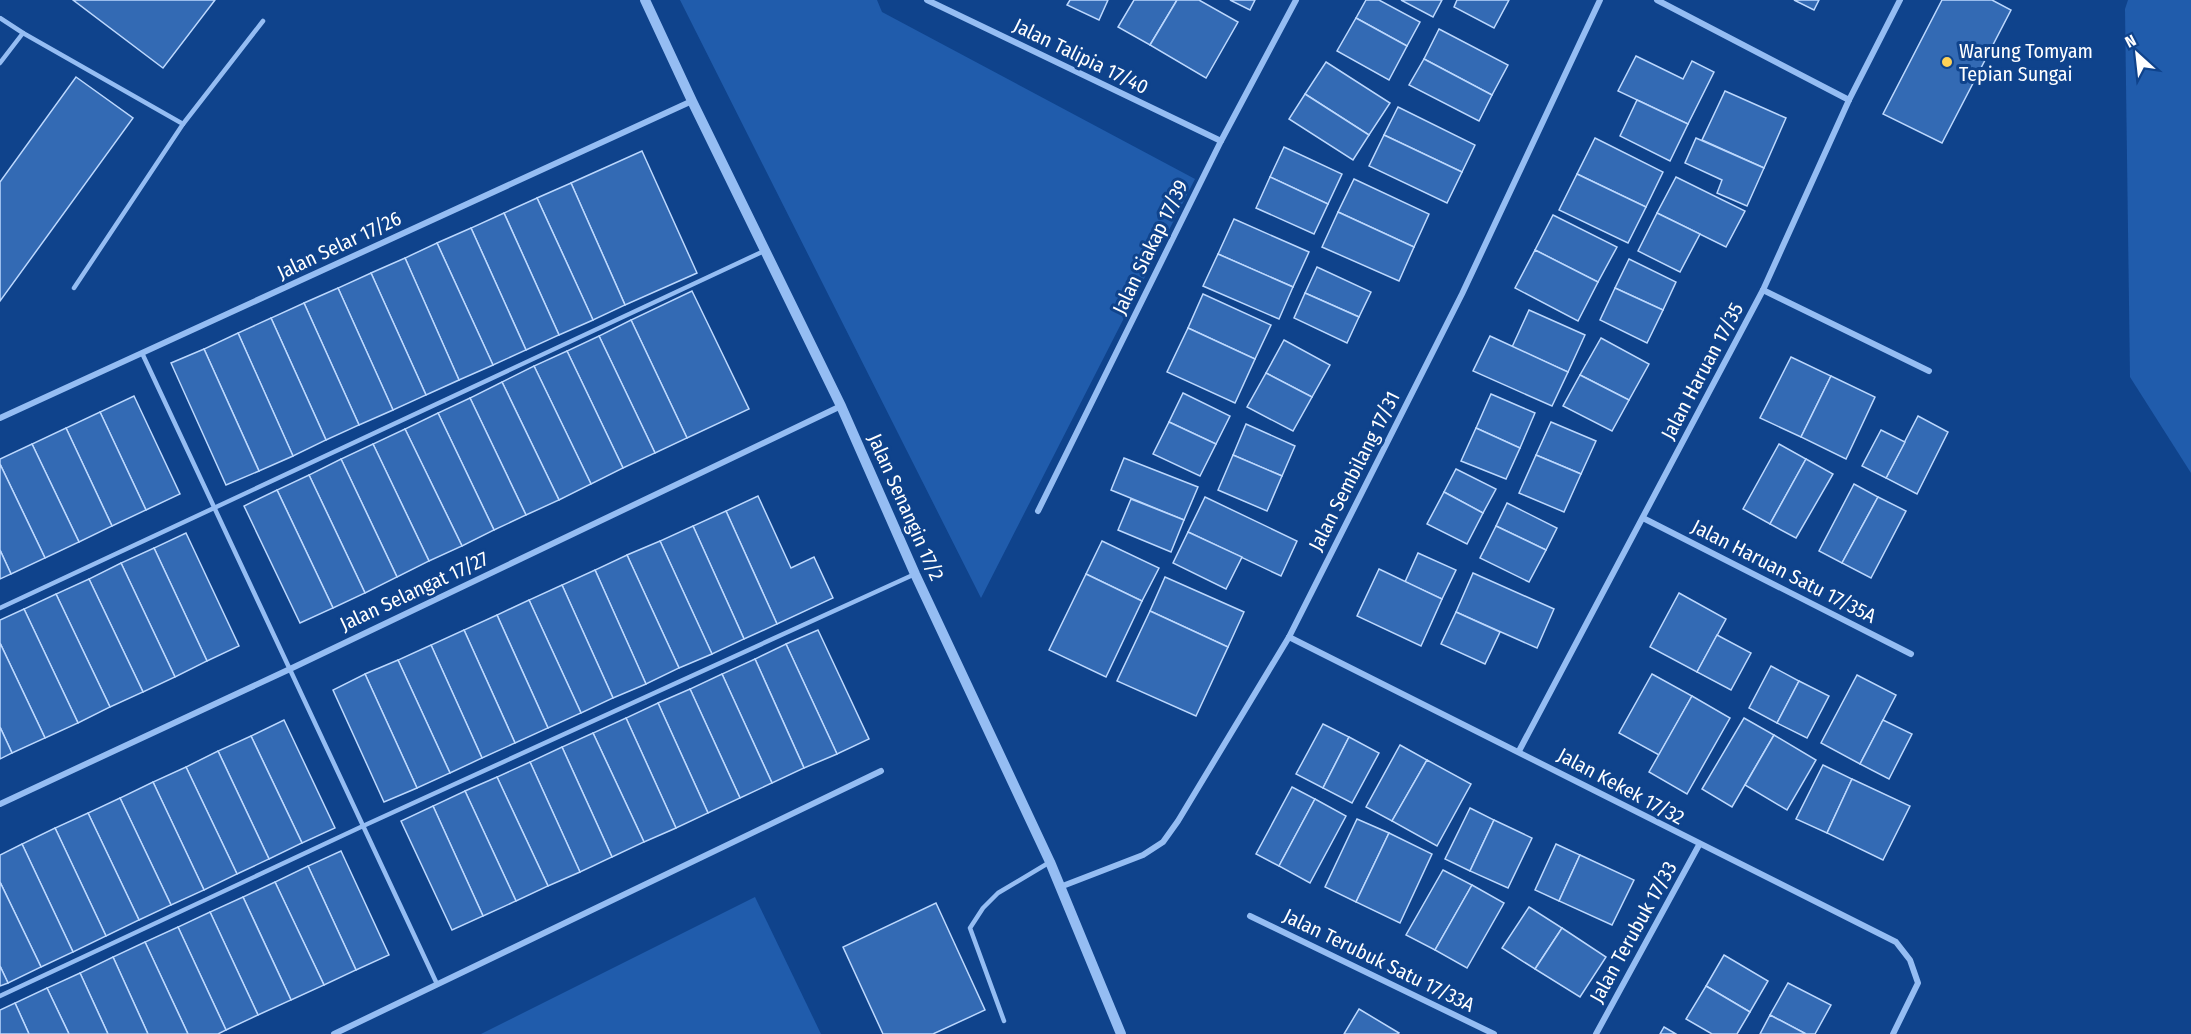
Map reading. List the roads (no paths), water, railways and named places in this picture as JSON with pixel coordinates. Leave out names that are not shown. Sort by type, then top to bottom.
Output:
[{"type":"street","name":"Jalan Senangin 17/2","points":[[645,0],[841,406],[915,574],[1050,862],[1121,1034]]},
{"type":"street","name":"Jalan Talipia 17/40","points":[[927,0],[1221,141]]},
{"type":"street","name":"Jalan Siakap 17/39","points":[[1038,511],[1221,141],[1296,0]]},
{"type":"street","name":"Jalan Sembilang 17/31","points":[[1060,887],[1143,855],[1163,842],[1178,821],[1289,637],[1462,294],[1600,0]]},
{"type":"street","points":[[1657,0],[1849,100]]},
{"type":"street","name":"Jalan Haruan 17/35","points":[[1519,751],[1763,290],[1849,100],[1900,0]]},
{"type":"street","name":"Jalan Selar 17/26","points":[[0,418],[692,101]]},
{"type":"street","points":[[1763,290],[1929,371]]},
{"type":"street","name":"Jalan Selangat 17/27","points":[[0,804],[290,669],[841,406]]},
{"type":"street","name":"Jalan Haruan Satu 17/35A","points":[[1643,518],[1911,654]]},
{"type":"street","name":"Jalan Kekek 17/32","points":[[1289,637],[1896,942],[1910,960],[1918,983],[1893,1034]]},
{"type":"street","points":[[334,1034],[880,771]]},
{"type":"street","name":"Jalan Terubuk 17/33","points":[[1596,1034],[1699,845]]},
{"type":"street","name":"Jalan Terubuk Satu 17/33A","points":[[1250,916],[1494,1034]]},
{"type":"lane","points":[[0,18],[183,124]]},
{"type":"lane","points":[[74,288],[183,124],[263,21]]},
{"type":"lane","points":[[0,63],[23,33]]},
{"type":"lane","points":[[0,608],[765,250]]},
{"type":"lane","points":[[142,353],[437,984]]},
{"type":"lane","points":[[0,996],[363,826],[915,574]]},
{"type":"lane","points":[[1004,1021],[970,928],[982,908],[998,893],[1050,862]]},
{"type":"place","name":"Warung Tomyam Tepian Sungai","points":[[1947,62]]}]
